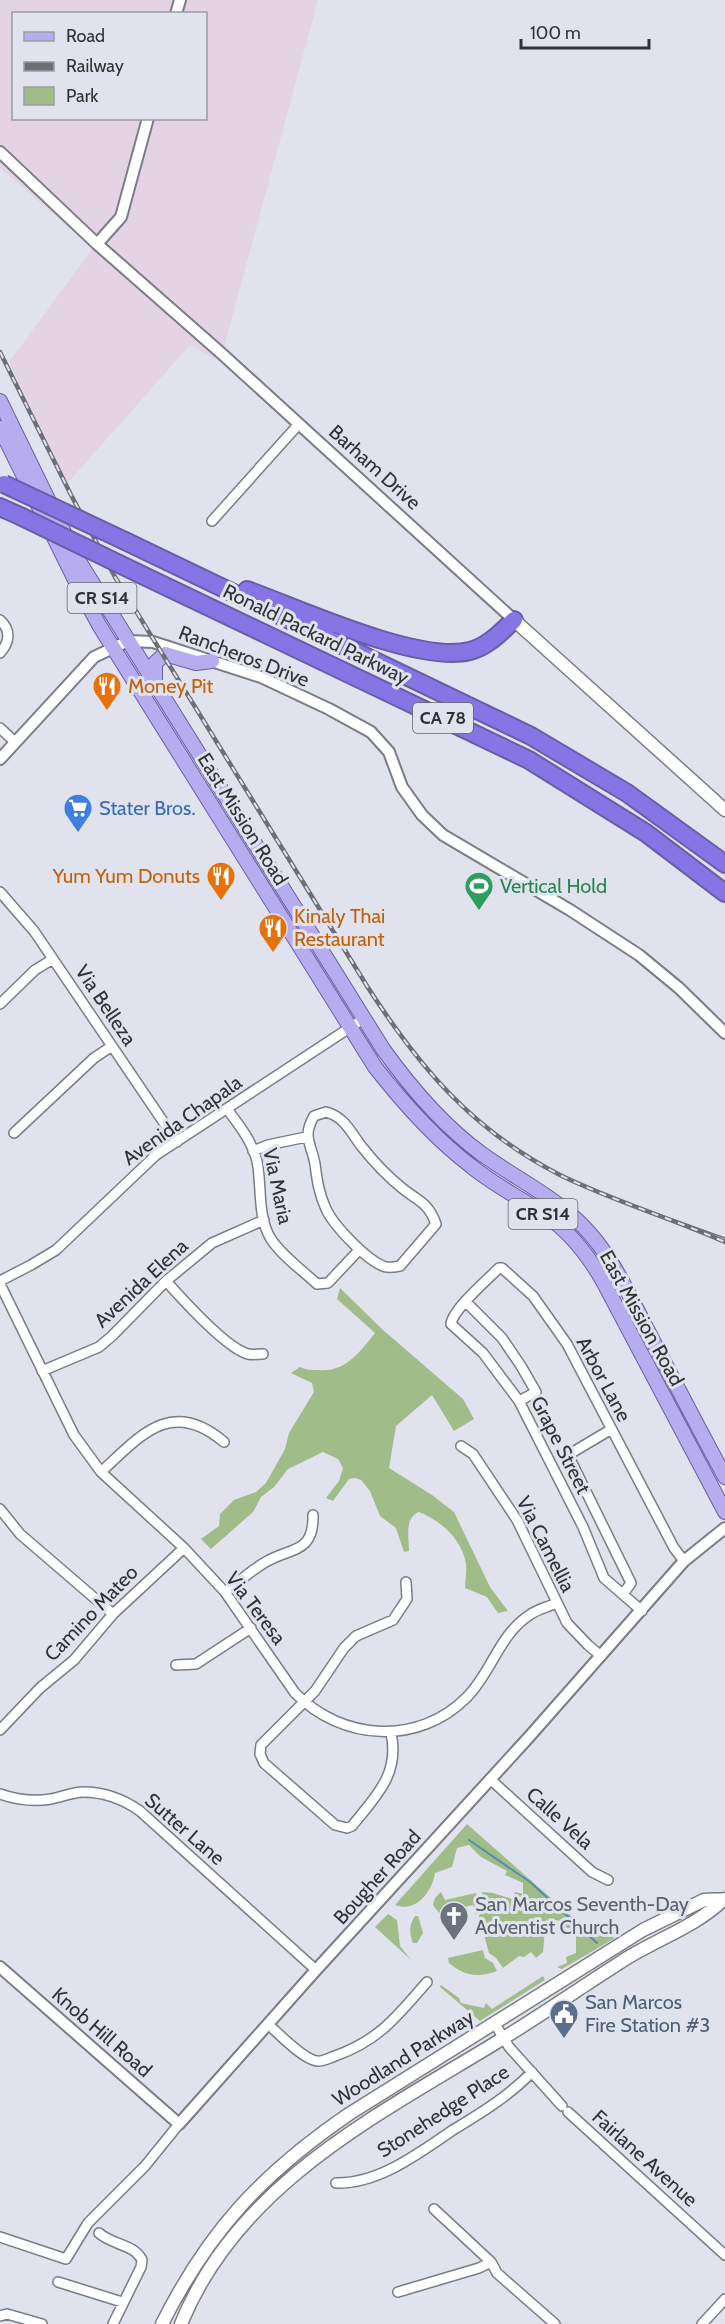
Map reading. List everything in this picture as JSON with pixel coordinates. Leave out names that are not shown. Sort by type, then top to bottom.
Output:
[{"type":"highway","name":"Ronald Packard Parkway","points":[[2,483],[531,736],[627,792],[725,864]]},
{"type":"highway","name":"Ronald Packard Parkway","points":[[0,507],[529,760],[608,807],[725,893]]},
{"type":"highway","points":[[156,557],[359,632],[426,651],[454,653],[480,648],[491,642],[514,620]]},
{"type":"main road","name":"East Mission Road","points":[[0,401],[75,555],[363,1019],[399,1072],[434,1113],[478,1152],[563,1208],[583,1226],[625,1287],[725,1477]]},
{"type":"main road","name":"East Mission Road","points":[[0,428],[80,590],[113,647],[375,1067],[392,1089],[444,1144],[472,1167],[549,1218],[589,1258],[725,1512]]},
{"type":"main road","name":"Barham Drive","points":[[514,620],[725,810]]},
{"type":"main road","points":[[155,684],[155,663],[165,654],[196,663],[212,661]]},
{"type":"main road","points":[[224,826],[232,825],[255,843]]},
{"type":"main road","name":"Woodland Parkway","points":[[162,2324],[179,2291],[233,2213],[261,2183],[306,2144],[349,2114],[643,1930],[704,1900],[725,1899]]},
{"type":"main road","name":"Woodland Parkway","points":[[181,2324],[209,2271],[226,2245],[276,2190],[328,2148],[645,1946],[709,1914],[725,1899]]},
{"type":"street","points":[[97,244],[121,217],[147,120]]},
{"type":"street","name":"Barham Drive","points":[[0,152],[97,244],[221,353],[514,620]]},
{"type":"street","points":[[212,521],[298,425]]},
{"type":"street","points":[[0,620],[5,624],[8,641],[0,653]]},
{"type":"street","points":[[0,759],[94,657],[128,641]]},
{"type":"street","name":"Rancheros Drive","points":[[128,641],[153,642],[261,677],[371,732],[389,752],[402,787],[422,815],[443,835],[570,909],[639,955],[679,988],[725,1033]]},
{"type":"street","points":[[0,728],[15,742]]},
{"type":"street","name":"Via Belleza","points":[[0,892],[34,931],[177,1142]]},
{"type":"street","points":[[0,1004],[35,970],[53,959]]},
{"type":"street","name":"Avenida Chapala","points":[[0,1282],[56,1250],[156,1155],[363,1019]]},
{"type":"street","points":[[14,1133],[94,1058],[112,1046]]},
{"type":"street","name":"Via Maria","points":[[227,1109],[249,1140],[257,1161],[264,1220],[269,1236],[278,1249],[317,1284],[328,1283],[358,1250]]},
{"type":"street","points":[[326,1112],[336,1115],[382,1170],[401,1188],[431,1209],[436,1224],[402,1265],[389,1268],[358,1250],[327,1212],[317,1187],[314,1162],[306,1137],[308,1125],[314,1116],[326,1112]]},
{"type":"street","points":[[253,1151],[268,1145],[306,1137]]},
{"type":"street","name":"Avenida Elena","points":[[42,1371],[99,1347],[166,1281],[212,1243],[264,1220]]},
{"type":"street","name":"Arbor Lane","points":[[466,1302],[499,1268],[502,1268],[532,1296],[567,1344],[610,1430],[674,1548],[684,1561]]},
{"type":"street","points":[[166,1281],[202,1319],[237,1349],[249,1354],[263,1354]]},
{"type":"street","name":"Via Teresa","points":[[0,1282],[74,1435],[101,1472],[184,1548],[225,1592],[295,1693],[332,1720],[363,1731],[391,1733],[423,1726],[439,1719],[466,1699],[479,1684],[511,1630],[531,1614],[556,1603]]},
{"type":"street","points":[[466,1302],[502,1338],[536,1392],[519,1401]]},
{"type":"street","name":"Grape Street","points":[[466,1302],[451,1319],[451,1324],[483,1353],[519,1401],[578,1517],[604,1578],[642,1611]]},
{"type":"street","points":[[101,1472],[145,1432],[164,1423],[182,1422],[202,1427],[224,1442]]},
{"type":"street","points":[[610,1430],[568,1455],[631,1583],[623,1594]]},
{"type":"street","name":"Via Camellia","points":[[461,1446],[473,1454],[517,1520],[567,1623],[601,1656]]},
{"type":"street","points":[[0,1509],[20,1534],[113,1614]]},
{"type":"street","points":[[225,1592],[263,1563],[298,1550],[309,1540],[314,1529],[314,1515]]},
{"type":"street","name":"Bougher Road","points":[[0,2237],[66,2259],[88,2223],[145,2166],[179,2124],[316,1970],[642,1611],[684,1561],[725,1528]]},
{"type":"street","name":"Camino Mateo","points":[[0,1730],[40,1688],[74,1660],[113,1614],[184,1548]]},
{"type":"street","points":[[391,1733],[394,1749],[392,1766],[384,1785],[352,1826],[347,1828],[335,1825],[261,1760],[261,1745],[315,1691],[344,1648],[356,1636],[393,1620],[407,1599],[406,1582]]},
{"type":"street","points":[[176,1665],[196,1664],[251,1628]]},
{"type":"street","name":"Calle Vela","points":[[490,1779],[592,1872],[608,1880]]},
{"type":"street","name":"Sutter Lane","points":[[0,1794],[26,1801],[51,1799],[81,1792],[109,1795],[127,1802],[140,1811],[316,1970]]},
{"type":"street","name":"Knob Hill Road","points":[[0,1967],[179,2124]]},
{"type":"street","points":[[269,2025],[309,2059],[319,2062],[349,2051],[385,2029],[427,1982]]},
{"type":"street","name":"Fairlane Avenue","points":[[495,2024],[503,2038],[565,2109],[725,2255]]},
{"type":"street","name":"Stonehedge Place","points":[[336,2183],[370,2178],[412,2157],[496,2103],[532,2072]]},
{"type":"street","points":[[434,2210],[491,2262],[497,2273],[555,2324]]},
{"type":"street","points":[[99,2234],[119,2246],[134,2249],[142,2260],[141,2267],[113,2324]]},
{"type":"street","points":[[398,2292],[479,2268],[491,2262]]},
{"type":"street","points":[[58,2282],[122,2302]]},
{"type":"street","points":[[702,2324],[725,2299]]},
{"type":"street","points":[[0,2316],[7,2314],[42,2324]]},
{"type":"shaded area","points":[[0,0],[318,0],[220,362],[190,345],[67,484],[9,362],[93,248],[0,168]]},
{"type":"green space","points":[[340,1288],[383,1330],[463,1399],[474,1419],[454,1431],[432,1395],[396,1426],[389,1468],[454,1512],[490,1587],[508,1611],[498,1613],[487,1597],[465,1588],[464,1555],[455,1539],[435,1520],[419,1512],[414,1515],[408,1528],[409,1551],[404,1552],[396,1528],[380,1516],[370,1491],[361,1480],[349,1479],[333,1501],[326,1498],[339,1481],[343,1468],[338,1459],[323,1452],[288,1469],[274,1487],[261,1497],[253,1512],[211,1549],[201,1539],[219,1526],[220,1514],[234,1500],[256,1492],[266,1483],[285,1449],[289,1433],[314,1392],[312,1383],[291,1373],[300,1367],[309,1370],[328,1370],[344,1365],[375,1333],[337,1299]]},
{"type":"green space","points":[[467,1824],[577,1921],[590,1930],[615,1938],[562,1969],[557,1967],[567,1963],[566,1957],[576,1953],[576,1930],[565,1927],[565,1922],[555,1920],[553,1926],[549,1925],[546,1919],[543,1952],[536,1958],[531,1952],[524,1957],[519,1956],[503,1968],[489,1953],[479,1917],[483,1900],[482,1892],[512,1899],[515,1892],[523,1894],[523,1883],[505,1875],[507,1871],[481,1857],[469,1845],[457,1848],[452,1867],[435,1873],[427,1894],[422,1899],[410,1906],[395,1905]]},
{"type":"green space","points":[[441,1892],[445,1900],[476,1893],[478,1905],[476,1915],[473,1905],[439,1913],[433,1905],[435,1898]]},
{"type":"green space","points":[[388,1914],[397,1920],[400,1946],[411,1960],[375,1927]]},
{"type":"green space","points":[[415,1916],[418,1916],[423,1933],[417,1943],[413,1943],[410,1929]]},
{"type":"green space","points":[[483,1950],[485,1958],[493,1963],[497,1971],[477,1975],[460,1971],[449,1963],[448,1958]]},
{"type":"green space","points":[[543,1976],[545,1980],[480,2021],[440,1987],[441,1985],[459,1998],[461,2003],[484,2008],[486,2003],[492,2009]]},
{"type":"waterway","points":[[469,1840],[530,1882],[597,1943]]},
{"type":"tram line","points":[[672,1219],[725,1238]]},
{"type":"railway","points":[[0,352],[71,495],[115,577],[367,986],[428,1070],[474,1117],[500,1138],[560,1175],[725,1242]]},
{"type":"place","name":"Money Pit","points":[[107,712]]},
{"type":"place","name":"Stater Bros.","points":[[78,834]]},
{"type":"place","name":"Yum Yum Donuts","points":[[221,902]]},
{"type":"place","name":"Vertical Hold","points":[[479,912]]},
{"type":"place","name":"Kinaly Thai Restaurant","points":[[273,954]]},
{"type":"place","name":"San Marcos Seventh-Day Adventist Church","points":[[454,1942]]},
{"type":"place","name":"San Marcos Fire Station #3","points":[[564,2040]]}]
